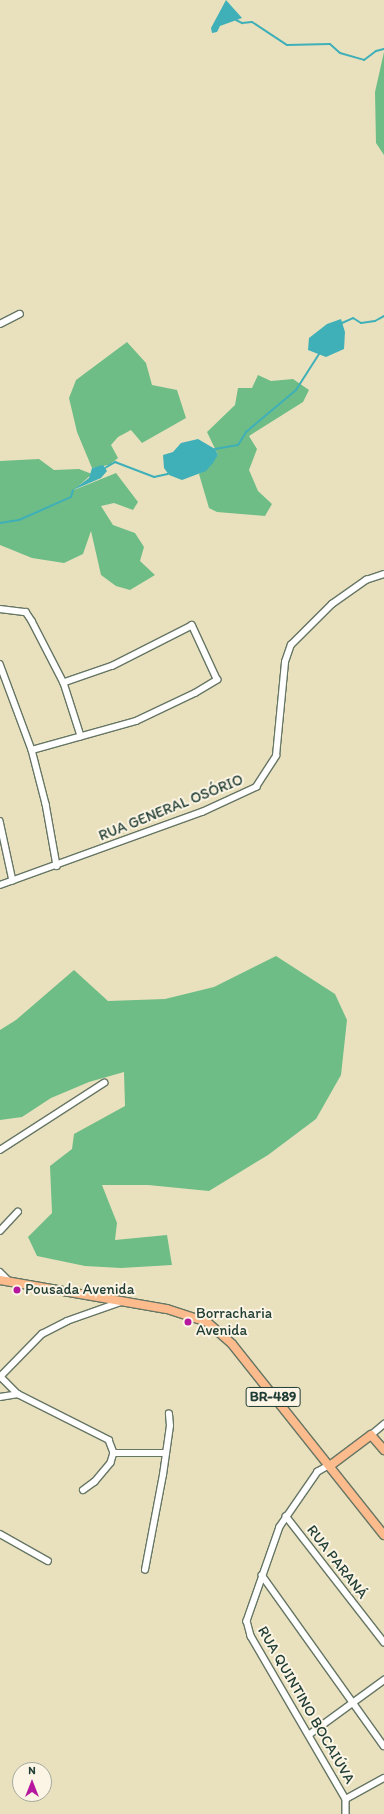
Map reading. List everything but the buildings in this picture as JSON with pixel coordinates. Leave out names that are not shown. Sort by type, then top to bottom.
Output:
[{"type":"main road","name":"BR-489","points":[[0,1280],[122,1301],[185,1314],[216,1329],[232,1344],[331,1465],[384,1534]]},
{"type":"main road","points":[[331,1465],[371,1435],[384,1450]]},
{"type":"street","points":[[0,324],[20,314]]},
{"type":"street","name":"RUA GENERAL OSÓRIO","points":[[0,885],[57,866],[202,812],[256,787],[276,756],[285,662],[291,645],[332,604],[366,580],[384,574]]},
{"type":"street","points":[[0,609],[26,612],[64,683],[81,736]]},
{"type":"street","points":[[32,750],[136,721],[195,693],[217,680],[192,626],[113,666],[64,683]]},
{"type":"street","points":[[0,664],[32,750],[46,804],[57,866]]},
{"type":"street","points":[[0,821],[13,881]]},
{"type":"street","points":[[0,1150],[104,1083]]},
{"type":"street","points":[[0,1231],[18,1212]]},
{"type":"street","points":[[0,1272],[9,1281]]},
{"type":"street","points":[[84,1490],[105,1472],[114,1453],[112,1443],[105,1436],[62,1418],[18,1394],[0,1377],[42,1334],[67,1321],[122,1301]]},
{"type":"street","points":[[0,1397],[18,1394]]},
{"type":"street","points":[[145,1570],[166,1453],[169,1414]]},
{"type":"street","points":[[371,1435],[384,1424]]},
{"type":"street","points":[[114,1453],[166,1453]]},
{"type":"street","name":"RUA QUINTINO BOCAIÚVA","points":[[331,1465],[318,1472],[286,1516],[248,1613],[247,1628],[292,1710],[310,1734],[346,1799],[346,1814]]},
{"type":"street","name":"RUA PARANÁ","points":[[286,1516],[384,1642]]},
{"type":"street","points":[[0,1534],[48,1561]]},
{"type":"street","points":[[262,1575],[384,1746]]},
{"type":"street","points":[[310,1734],[384,1680]]},
{"type":"street","points":[[346,1799],[384,1778]]},
{"type":"green space","points":[[384,52],[384,155],[376,143],[375,92]]},
{"type":"green space","points":[[127,342],[146,363],[152,385],[177,390],[186,418],[142,443],[131,430],[118,437],[111,445],[118,458],[109,465],[92,468],[77,432],[69,398],[76,380]]},
{"type":"green space","points":[[258,375],[271,381],[293,379],[309,390],[303,402],[249,436],[257,449],[249,470],[258,491],[272,504],[265,516],[217,512],[209,508],[199,474],[209,467],[218,455],[207,432],[235,405],[238,388],[252,388]]},
{"type":"green space","points":[[39,459],[54,470],[79,469],[92,474],[74,490],[116,473],[138,502],[133,510],[114,503],[101,506],[113,525],[135,533],[144,547],[140,561],[155,575],[130,590],[116,586],[101,575],[91,531],[83,554],[64,563],[32,558],[0,545],[0,461]]},
{"type":"green space","points":[[276,956],[335,994],[347,1020],[341,1075],[316,1119],[268,1155],[209,1191],[148,1185],[102,1185],[117,1223],[115,1240],[167,1235],[172,1265],[121,1268],[85,1266],[37,1256],[28,1237],[52,1213],[50,1166],[72,1149],[74,1134],[125,1106],[124,1072],[89,1082],[51,1098],[22,1117],[0,1120],[0,1030],[16,1020],[74,970],[108,1001],[165,999],[214,987]]},
{"type":"water","points":[[226,0],[242,18],[220,26],[217,32],[212,33],[211,28]]},
{"type":"water","points":[[341,319],[345,332],[344,349],[326,357],[308,350],[309,338],[327,324]]},
{"type":"water","points":[[198,439],[215,449],[218,455],[213,463],[206,471],[182,480],[169,475],[164,468],[163,455],[173,452],[181,443]]},
{"type":"water","points":[[103,465],[107,471],[101,478],[73,490],[89,478],[92,468]]},
{"type":"waterway","points":[[236,20],[242,23],[252,22],[287,45],[330,44],[340,53],[364,60],[376,51],[384,49]]},
{"type":"waterway","points":[[342,323],[353,318],[361,323],[375,321],[384,316]]},
{"type":"waterway","points":[[215,449],[238,445],[246,432],[296,390],[319,354]]},
{"type":"waterway","points":[[105,468],[115,462],[154,477],[168,474]]},
{"type":"waterway","points":[[0,523],[19,520],[71,497],[73,490]]},
{"type":"place","name":"Pousada Avenida","points":[[17,1290]]},
{"type":"place","name":"Borracharia Avenida","points":[[188,1322]]}]
